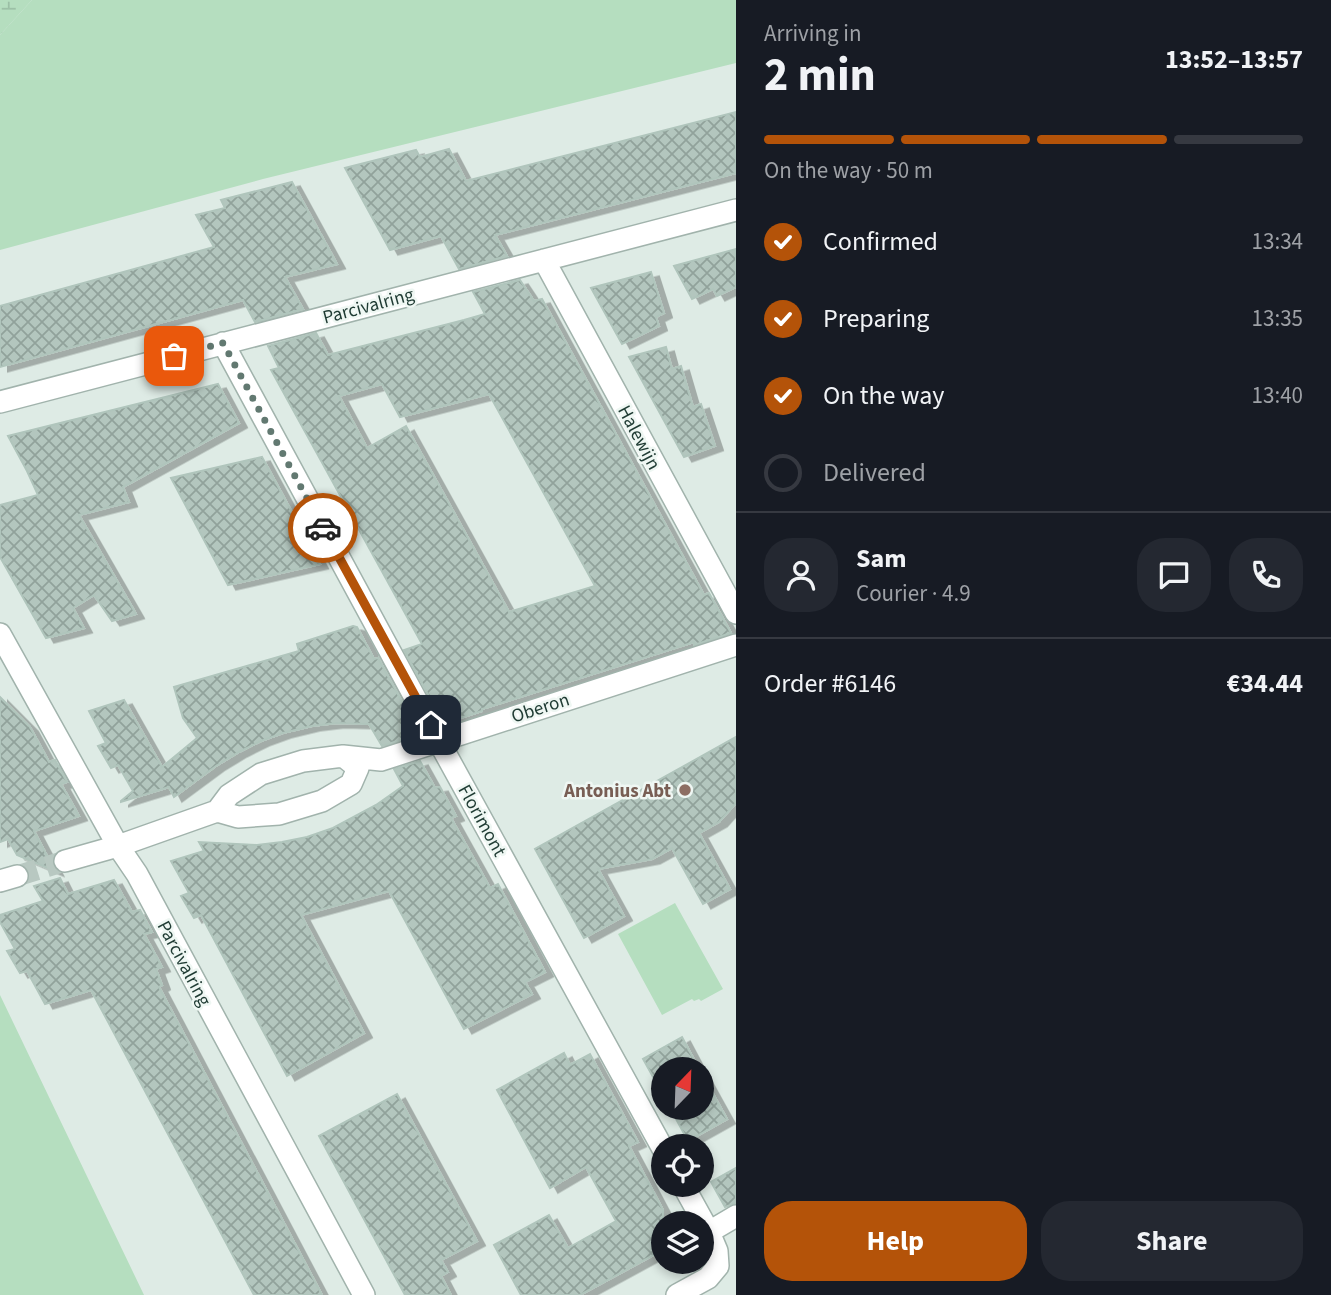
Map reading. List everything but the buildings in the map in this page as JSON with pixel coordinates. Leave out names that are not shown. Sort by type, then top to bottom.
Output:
[{"type":"street","name":"Parcivalring","points":[[0,402],[736,210]]},
{"type":"street","name":"Halewijn","points":[[544,260],[736,613]]},
{"type":"street","name":"Florimont","points":[[223,343],[655,1134]]},
{"type":"street","name":"Parcivalring","points":[[0,634],[118,846],[137,874],[364,1295]]},
{"type":"street","name":"Oberon","points":[[65,861],[118,846],[217,811],[229,795],[261,774],[303,761],[343,756],[381,760],[435,733],[736,645]]},
{"type":"street","name":"Oberon","points":[[217,811],[238,817],[279,814],[322,801],[351,783],[358,768],[343,756]]},
{"type":"street","points":[[714,1229],[736,1216]]},
{"type":"street","points":[[714,1244],[718,1266],[714,1271]]},
{"type":"street","points":[[677,1295],[711,1274]]},
{"type":"green space","points":[[0,0],[32,0],[0,35]]},
{"type":"green space","points":[[32,0],[736,0],[736,63],[263,179],[0,250],[0,35]]},
{"type":"green space","points":[[675,903],[723,989],[701,1001],[692,999],[662,1015],[618,934]]},
{"type":"green space","points":[[0,995],[144,1295],[0,1295]]},
{"type":"tunnel","points":[[17,876],[65,861]]},
{"type":"way so far","points":[[174,356],[223,343],[323,528]]},
{"type":"place","name":"Antonius Abt","points":[[685,790]]},
{"type":"route","points":[[323,528],[431,725]]}]
